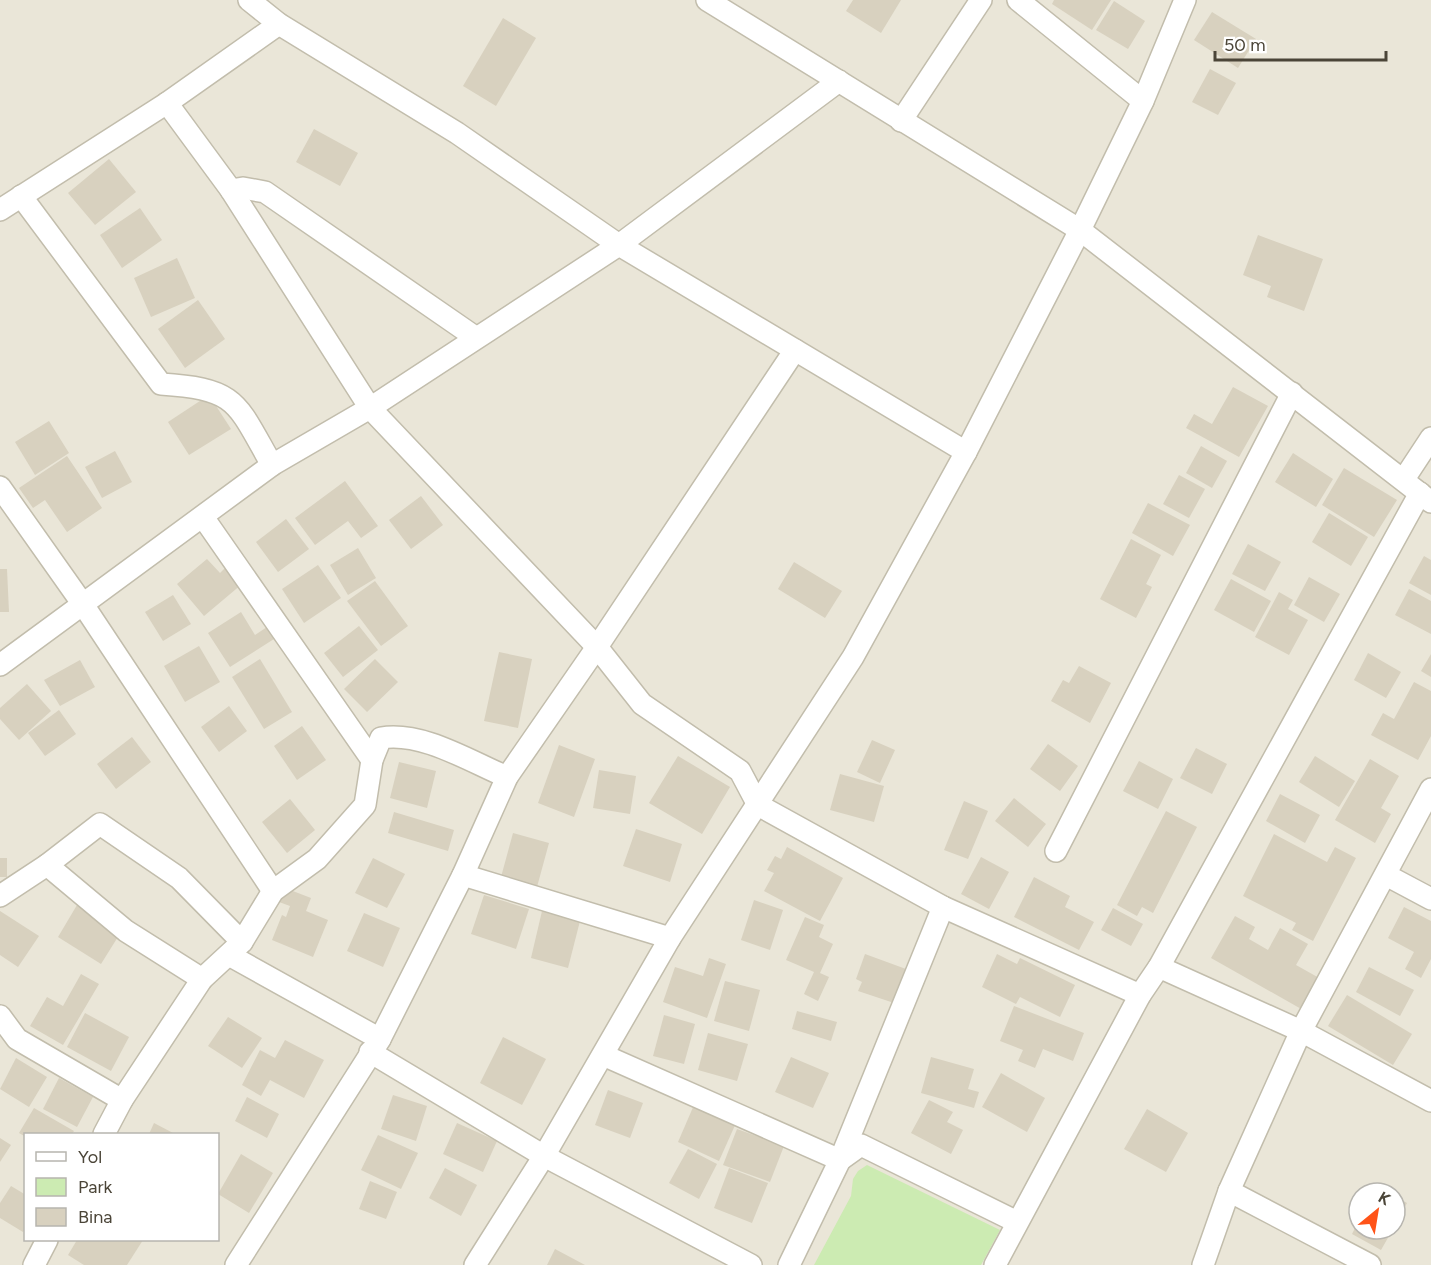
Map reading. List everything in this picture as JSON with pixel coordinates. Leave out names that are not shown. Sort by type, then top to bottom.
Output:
[{"type":"street","points":[[249,0],[279,24],[457,133],[619,245],[966,452]]},
{"type":"street","points":[[707,0],[1080,230],[1418,491]]},
{"type":"street","points":[[901,121],[981,0]]},
{"type":"street","points":[[1018,0],[1143,101]]},
{"type":"street","points":[[475,1265],[544,1156],[670,938],[854,657],[966,452],[1080,230],[1143,101],[1185,0]]},
{"type":"street","points":[[0,210],[167,103],[279,24]]},
{"type":"street","points":[[0,665],[272,465],[370,408],[619,245],[839,81]]},
{"type":"street","points":[[167,103],[231,190],[370,408],[597,647],[642,705],[740,771],[758,805],[943,907],[1140,995]]},
{"type":"street","points":[[231,190],[243,188],[265,192],[475,338]]},
{"type":"street","points":[[21,196],[161,384],[196,386],[223,394],[242,411],[272,465]]},
{"type":"street","points":[[236,1265],[375,1046],[463,875],[507,777],[597,647],[795,350]]},
{"type":"street","points":[[1056,851],[1292,393]]},
{"type":"street","points":[[995,1265],[1140,995],[1160,967],[1418,491],[1431,438]]},
{"type":"street","points":[[0,487],[82,603],[273,891]]},
{"type":"street","points":[[203,517],[372,760]]},
{"type":"street","points":[[105,1133],[122,1100],[202,979],[236,948],[273,891],[317,859],[364,805],[372,760],[381,738],[399,735],[436,747],[507,777]]},
{"type":"street","points":[[1203,1265],[1229,1191],[1301,1031],[1431,789]]},
{"type":"street","points":[[0,896],[47,865],[100,824],[179,878],[236,948],[375,1046],[544,1156],[751,1265]]},
{"type":"street","points":[[47,865],[126,931],[202,979]]},
{"type":"street","points":[[463,875],[670,938]]},
{"type":"street","points":[[1386,875],[1431,899]]},
{"type":"street","points":[[789,1265],[840,1160],[943,907]]},
{"type":"street","points":[[1160,967],[1301,1031],[1431,1101]]},
{"type":"street","points":[[0,1016],[17,1039],[122,1100]]},
{"type":"street","points":[[603,1055],[840,1160]]},
{"type":"street","points":[[840,1160],[861,1145],[1017,1222]]},
{"type":"street","points":[[1229,1191],[1355,1262]]},
{"type":"street","points":[[33,1265],[46,1241]]},
{"type":"shaded area","points":[[0,0],[1431,0],[1431,1265],[0,1265]]},
{"type":"green space","points":[[867,1165],[1000,1230],[981,1265],[814,1265],[851,1196],[853,1179],[858,1171]]},
{"type":"building","points":[[853,0],[901,0],[881,33],[846,11]]},
{"type":"building","points":[[1054,0],[1111,0],[1092,30],[1052,4]]},
{"type":"building","points":[[1114,1],[1145,21],[1128,49],[1096,30]]},
{"type":"building","points":[[1212,12],[1256,39],[1238,68],[1194,40]]},
{"type":"building","points":[[503,18],[536,38],[496,106],[463,86]]},
{"type":"building","points":[[1210,69],[1236,83],[1218,115],[1192,102]]},
{"type":"building","points":[[314,129],[358,153],[340,186],[296,162]]},
{"type":"building","points":[[109,159],[136,192],[95,225],[68,193]]},
{"type":"building","points":[[140,208],[162,240],[122,268],[100,235]]},
{"type":"building","points":[[1258,235],[1323,259],[1304,311],[1267,297],[1271,286],[1243,275]]},
{"type":"building","points":[[177,258],[195,298],[151,317],[134,278]]},
{"type":"building","points":[[198,300],[225,339],[185,368],[158,329]]},
{"type":"building","points":[[1233,387],[1268,406],[1239,457],[1186,428],[1194,414],[1212,424]]},
{"type":"building","points":[[209,395],[231,429],[189,455],[168,422]]},
{"type":"building","points":[[49,421],[69,453],[35,475],[15,442]]},
{"type":"building","points":[[1201,446],[1227,461],[1212,488],[1186,473]]},
{"type":"building","points":[[115,451],[132,482],[102,498],[85,467]]},
{"type":"building","points":[[1293,453],[1333,479],[1316,507],[1275,482]]},
{"type":"building","points":[[67,456],[102,508],[67,532],[45,500],[33,508],[19,488]]},
{"type":"building","points":[[1344,468],[1397,500],[1374,537],[1322,505]]},
{"type":"building","points":[[1179,475],[1205,489],[1189,518],[1163,504]]},
{"type":"building","points":[[345,481],[378,526],[361,538],[348,521],[315,545],[295,518]]},
{"type":"building","points":[[421,496],[443,525],[411,549],[389,520]]},
{"type":"building","points":[[1148,503],[1190,525],[1173,556],[1132,533]]},
{"type":"building","points":[[1329,513],[1368,537],[1351,566],[1312,542]]},
{"type":"building","points":[[286,519],[309,549],[278,572],[256,542]]},
{"type":"building","points":[[1131,539],[1161,555],[1146,584],[1152,587],[1136,618],[1100,599]]},
{"type":"building","points":[[1248,544],[1281,562],[1265,591],[1232,574]]},
{"type":"building","points":[[358,548],[376,578],[348,595],[330,565]]},
{"type":"building","points":[[1424,556],[1431,560],[1431,595],[1409,583]]},
{"type":"building","points":[[207,559],[220,573],[227,566],[242,584],[204,616],[177,584]]},
{"type":"building","points":[[794,562],[842,591],[825,618],[778,589]]},
{"type":"building","points":[[318,565],[341,598],[304,623],[282,589]]},
{"type":"building","points":[[0,569],[7,569],[9,612],[0,612]]},
{"type":"building","points":[[1309,577],[1340,594],[1324,622],[1294,605]]},
{"type":"building","points":[[1231,579],[1271,601],[1254,632],[1214,610]]},
{"type":"building","points":[[375,581],[408,626],[381,646],[347,601]]},
{"type":"building","points":[[1409,589],[1431,601],[1431,634],[1395,615]]},
{"type":"building","points":[[1279,592],[1293,600],[1288,609],[1308,620],[1289,655],[1255,637]]},
{"type":"building","points":[[173,595],[191,624],[163,641],[145,612]]},
{"type":"building","points":[[241,612],[255,635],[267,627],[274,639],[230,667],[208,633]]},
{"type":"building","points":[[359,626],[378,650],[343,677],[324,653]]},
{"type":"building","points":[[199,646],[220,682],[185,702],[164,666]]},
{"type":"building","points":[[499,652],[532,659],[518,728],[484,721]]},
{"type":"building","points":[[1368,653],[1401,672],[1386,698],[1354,680]]},
{"type":"building","points":[[1431,654],[1431,677],[1421,671]]},
{"type":"building","points":[[260,659],[292,712],[264,729],[232,677]]},
{"type":"building","points":[[375,659],[398,682],[367,712],[344,689]]},
{"type":"building","points":[[80,660],[95,687],[60,706],[44,680]]},
{"type":"building","points":[[1079,666],[1111,683],[1090,723],[1051,701],[1063,680],[1069,683]]},
{"type":"building","points":[[1414,682],[1431,691],[1431,736],[1418,760],[1371,735],[1383,713],[1394,719]]},
{"type":"building","points":[[27,684],[51,711],[19,740],[0,719],[0,708]]},
{"type":"building","points":[[229,706],[247,731],[219,752],[201,727]]},
{"type":"building","points":[[59,710],[76,734],[45,756],[28,733]]},
{"type":"building","points":[[302,726],[326,760],[297,780],[274,746]]},
{"type":"building","points":[[132,737],[151,762],[116,789],[97,764]]},
{"type":"building","points":[[872,740],[895,750],[880,783],[857,772]]},
{"type":"building","points":[[1048,744],[1078,766],[1060,791],[1030,769]]},
{"type":"building","points":[[559,745],[595,759],[574,817],[538,803]]},
{"type":"building","points":[[1196,748],[1227,764],[1212,794],[1180,778]]},
{"type":"building","points":[[678,756],[730,787],[702,834],[649,803]]},
{"type":"building","points":[[1315,756],[1355,781],[1339,807],[1299,782]]},
{"type":"building","points":[[1370,759],[1399,776],[1381,808],[1391,814],[1375,843],[1335,820]]},
{"type":"building","points":[[1139,761],[1173,779],[1158,809],[1123,791]]},
{"type":"building","points":[[399,762],[436,771],[427,808],[390,798]]},
{"type":"building","points":[[599,770],[636,776],[630,814],[593,808]]},
{"type":"building","points":[[840,774],[884,786],[874,822],[830,810]]},
{"type":"building","points":[[1280,794],[1320,815],[1305,843],[1266,821]]},
{"type":"building","points":[[1014,798],[1046,824],[1028,847],[995,821]]},
{"type":"building","points":[[290,799],[315,830],[287,853],[262,822]]},
{"type":"building","points":[[964,801],[988,811],[968,859],[944,850]]},
{"type":"building","points":[[1166,811],[1197,827],[1153,913],[1142,907],[1137,916],[1117,905]]},
{"type":"building","points":[[394,812],[454,830],[448,851],[388,833]]},
{"type":"building","points":[[636,829],[682,844],[670,882],[623,866]]},
{"type":"building","points":[[513,833],[549,843],[537,887],[501,877]]},
{"type":"building","points":[[1274,834],[1327,862],[1335,847],[1356,858],[1313,941],[1292,930],[1296,923],[1243,896]]},
{"type":"building","points":[[787,847],[843,878],[820,921],[764,891],[774,873],[767,870],[775,856],[781,859]]},
{"type":"building","points":[[981,857],[1009,872],[989,909],[961,894]]},
{"type":"building","points":[[0,858],[7,858],[7,877],[0,877]]},
{"type":"building","points":[[373,858],[405,874],[387,908],[355,893]]},
{"type":"building","points":[[1034,877],[1070,896],[1065,907],[1094,922],[1079,950],[1014,917]]},
{"type":"building","points":[[285,888],[311,898],[306,911],[328,920],[313,957],[272,940],[282,915],[286,917],[290,906],[279,902]]},
{"type":"building","points":[[484,895],[529,909],[516,949],[471,934]]},
{"type":"building","points":[[754,900],[783,910],[770,950],[741,940]]},
{"type":"building","points":[[77,905],[121,932],[101,964],[58,937]]},
{"type":"building","points":[[1404,907],[1431,921],[1431,959],[1421,978],[1405,969],[1414,952],[1388,938]]},
{"type":"building","points":[[1113,908],[1143,924],[1131,946],[1101,930]]},
{"type":"building","points":[[0,911],[39,936],[18,967],[0,955]]},
{"type":"building","points":[[542,911],[580,921],[568,968],[531,958]]},
{"type":"building","points":[[364,913],[400,928],[383,967],[347,951]]},
{"type":"building","points":[[1235,916],[1255,927],[1249,939],[1268,950],[1280,928],[1308,944],[1296,965],[1321,979],[1303,1010],[1211,958]]},
{"type":"building","points":[[805,917],[824,925],[819,937],[833,944],[820,973],[829,977],[818,1001],[804,994],[814,972],[786,960]]},
{"type":"building","points":[[865,954],[906,969],[894,1003],[858,991],[862,982],[856,979]]},
{"type":"building","points":[[997,954],[1017,964],[1020,958],[1075,985],[1060,1017],[1020,997],[1016,1004],[982,987]]},
{"type":"building","points":[[709,958],[726,964],[707,1018],[663,1002],[675,967],[703,976]]},
{"type":"building","points":[[1369,967],[1414,990],[1400,1016],[1356,992]]},
{"type":"building","points":[[81,974],[99,984],[63,1045],[30,1026],[47,997],[63,1006]]},
{"type":"building","points":[[725,981],[760,990],[749,1031],[714,1021]]},
{"type":"building","points":[[1347,995],[1412,1034],[1393,1065],[1328,1026]]},
{"type":"building","points":[[1014,1006],[1084,1033],[1073,1061],[1043,1049],[1035,1068],[1018,1061],[1023,1050],[1000,1041]]},
{"type":"building","points":[[797,1011],[837,1022],[831,1041],[792,1029]]},
{"type":"building","points":[[85,1013],[129,1037],[111,1071],[67,1047]]},
{"type":"building","points":[[664,1015],[695,1024],[684,1064],[653,1056]]},
{"type":"building","points":[[228,1017],[262,1038],[242,1068],[208,1046]]},
{"type":"building","points":[[708,1033],[748,1044],[737,1081],[698,1070]]},
{"type":"building","points":[[503,1037],[546,1059],[522,1105],[480,1083]]},
{"type":"building","points":[[285,1040],[324,1060],[304,1098],[270,1080],[261,1096],[242,1085],[260,1050],[275,1058]]},
{"type":"building","points":[[791,1057],[829,1073],[813,1108],[775,1092]]},
{"type":"building","points":[[931,1057],[974,1069],[968,1089],[979,1092],[974,1108],[921,1093]]},
{"type":"building","points":[[16,1058],[47,1077],[29,1107],[0,1089]]},
{"type":"building","points":[[1001,1073],[1045,1098],[1027,1132],[982,1107]]},
{"type":"building","points":[[59,1078],[93,1097],[77,1127],[43,1109]]},
{"type":"building","points":[[608,1090],[643,1103],[630,1138],[595,1125]]},
{"type":"building","points":[[393,1095],[427,1106],[416,1141],[381,1129]]},
{"type":"building","points":[[247,1097],[279,1114],[267,1138],[235,1121]]},
{"type":"building","points":[[929,1100],[953,1112],[947,1122],[963,1130],[951,1154],[911,1133]]},
{"type":"building","points":[[694,1105],[736,1123],[719,1161],[678,1142]]},
{"type":"building","points":[[34,1108],[74,1131],[73,1133],[24,1133],[24,1136],[19,1133]]},
{"type":"building","points":[[1147,1109],[1188,1133],[1166,1172],[1124,1149]]},
{"type":"building","points":[[154,1123],[173,1133],[149,1133]]},
{"type":"building","points":[[457,1123],[497,1141],[483,1172],[443,1154]]},
{"type":"building","points":[[737,1129],[784,1146],[770,1182],[723,1165]]},
{"type":"building","points":[[378,1135],[418,1153],[401,1189],[361,1170]]},
{"type":"building","points":[[0,1138],[11,1145],[0,1162]]},
{"type":"building","points":[[688,1149],[717,1164],[699,1199],[669,1183]]},
{"type":"building","points":[[241,1154],[273,1173],[249,1213],[219,1195]]},
{"type":"building","points":[[445,1168],[477,1185],[461,1216],[429,1198]]},
{"type":"building","points":[[729,1168],[768,1183],[752,1223],[714,1208]]},
{"type":"building","points":[[370,1181],[397,1192],[386,1219],[359,1209]]},
{"type":"building","points":[[11,1186],[24,1194],[23,1232],[0,1218],[0,1203]]},
{"type":"building","points":[[76,1241],[142,1241],[127,1265],[84,1265],[68,1255]]},
{"type":"building","points":[[1365,1241],[1386,1241],[1381,1250]]},
{"type":"building","points":[[555,1249],[585,1265],[547,1265]]}]
